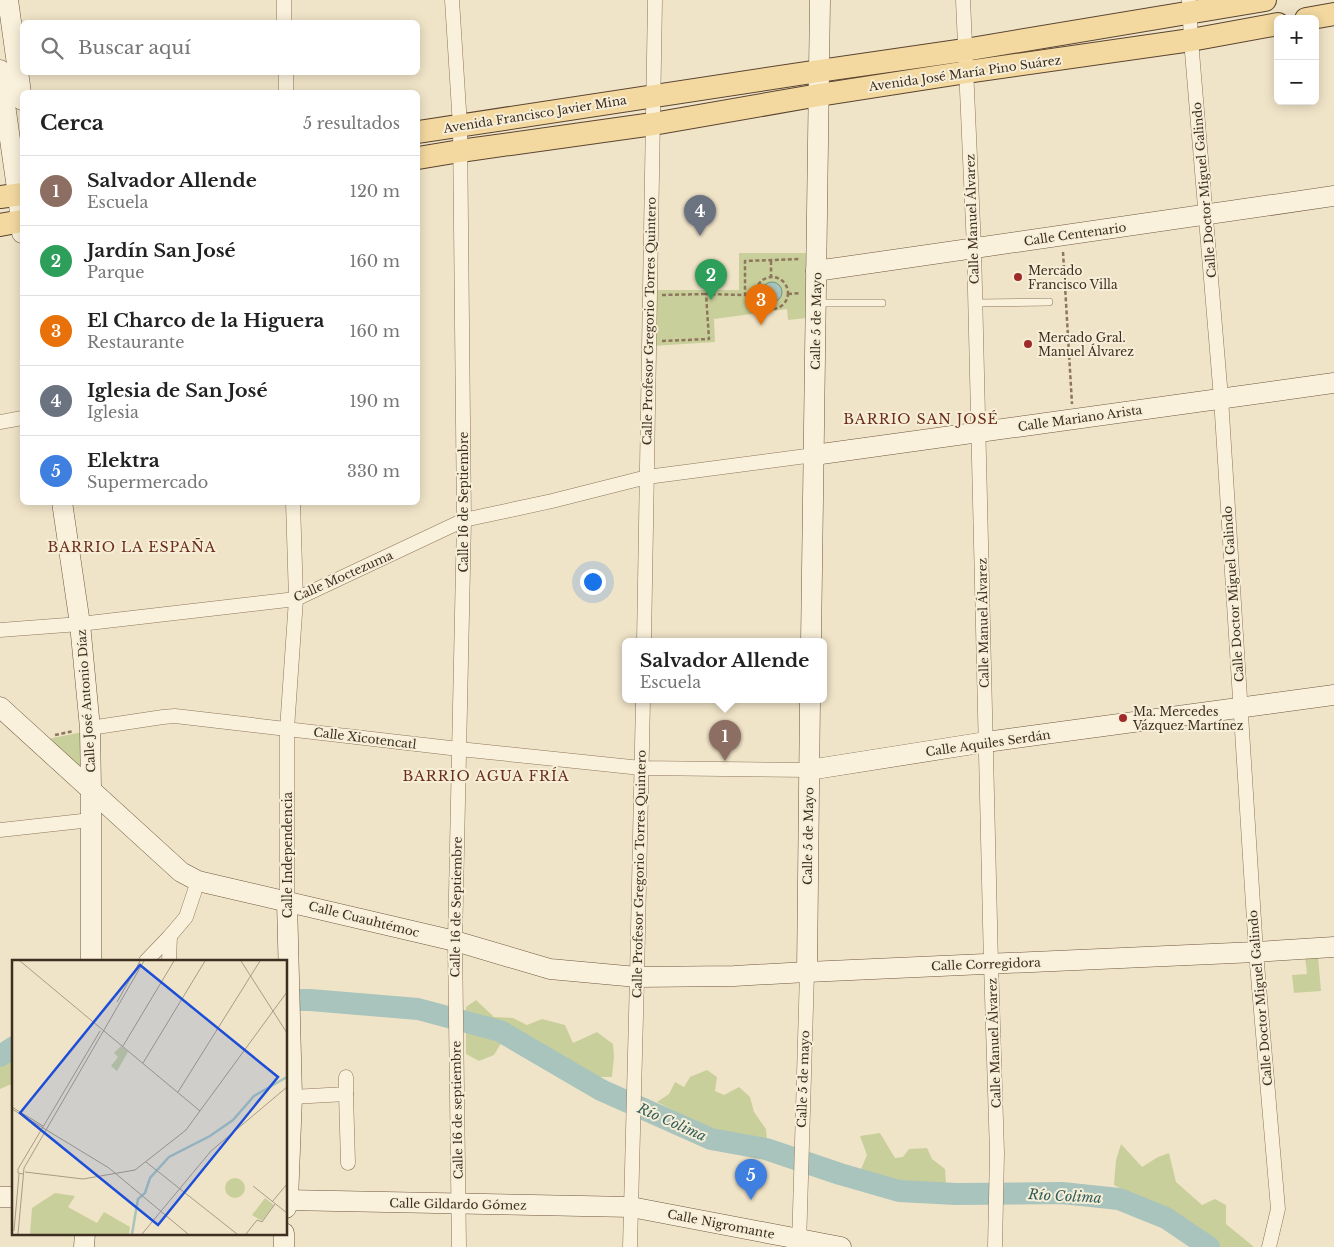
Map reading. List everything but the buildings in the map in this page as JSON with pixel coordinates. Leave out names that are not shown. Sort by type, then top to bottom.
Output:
[{"type":"main road","name":"Avenida José María Pino Suárez","points":[[653,124],[819,95],[1190,6],[1265,0]]},
{"type":"main road","points":[[1319,17],[1334,14]]},
{"type":"main road","name":"Avenida José María Pino Suárez","points":[[653,97],[819,71],[966,61],[1191,40],[1274,25]]},
{"type":"main road","name":"Avenida Francisco Javier Mina","points":[[420,132],[653,97]]},
{"type":"main road","name":"Avenida Francisco Javier Mina","points":[[420,158],[653,124]]},
{"type":"street","points":[[8,0],[21,90]]},
{"type":"street","points":[[284,0],[284,20]]},
{"type":"street","name":"Calle 16 de Septiembre","points":[[452,0],[460,126],[464,520],[455,1004]]},
{"type":"street","name":"Calle Profesor Gregorio Torres Quintero","points":[[644,638],[655,0]]},
{"type":"street","name":"Calle 5 de Mayo","points":[[811,638],[820,0]]},
{"type":"street","name":"Calle Manuel Álvarez","points":[[963,0],[974,248],[997,1153],[994,1243]]},
{"type":"street","name":"Calle Doctor Miguel Galindo","points":[[1190,6],[1191,40],[1221,398],[1256,952],[1278,1209],[1270,1244]]},
{"type":"street","points":[[0,70],[18,224]]},
{"type":"street","points":[[286,75],[286,90]]},
{"type":"street","name":"Calle Centenario","points":[[816,264],[974,248],[1334,196]]},
{"type":"street","name":"Calle Mariano Arista","points":[[647,478],[1334,383]]},
{"type":"street","points":[[0,422],[20,418]]},
{"type":"street","name":"Calle Moctezuma","points":[[0,630],[80,624],[296,599],[464,520],[647,478]]},
{"type":"street","name":"Calle José Antonio Díaz","points":[[62,505],[80,624],[90,728],[91,960]]},
{"type":"street","name":"Calle Independencia","points":[[288,1182],[292,1098],[287,901],[287,729],[296,599],[293,505]]},
{"type":"street","name":"Calle Aquiles Serdán","points":[[641,768],[809,770],[986,742],[1334,695]]},
{"type":"street","name":"Calle Profesor Gregorio Torres Quintero","points":[[630,1247],[642,703]]},
{"type":"street","name":"Calle 5 de Mayo","points":[[806,972],[810,703]]},
{"type":"street","name":"Calle Cuauhtémoc","points":[[0,706],[182,872],[198,880],[455,941],[550,969],[637,977]]},
{"type":"street","name":"Calle Xicotencatl","points":[[90,728],[175,716],[641,768]]},
{"type":"street","points":[[0,830],[91,820]]},
{"type":"street","points":[[147,960],[186,917],[198,880]]},
{"type":"street","points":[[169,960],[170,936]]},
{"type":"street","name":"Calle Corregidora","points":[[637,977],[734,976],[1334,947]]},
{"type":"street","name":"Calle 5 de mayo","points":[[799,1243],[806,972]]},
{"type":"street","name":"Calle 16 de septiembre","points":[[455,1004],[459,1247]]},
{"type":"street","points":[[346,1077],[348,1163]]},
{"type":"street","points":[[292,1098],[346,1094]]},
{"type":"street","name":"Calle Gildardo Gómez","points":[[288,1203],[631,1207]]},
{"type":"street","name":"Calle Nigromante","points":[[631,1207],[799,1243],[842,1247]]},
{"type":"street","points":[[84,1247],[85,1234]]},
{"type":"street","points":[[284,1234],[284,1247]]},
{"type":"lane","points":[[975,303],[1049,302]]},
{"type":"lane","points":[[816,303],[882,303]]},
{"type":"path","points":[[1062,236],[1073,419]]},
{"type":"path","points":[[745,294],[745,262],[771,260],[816,264]]},
{"type":"path","points":[[771,260],[771,277]]},
{"type":"path","points":[[771,277],[780,279],[787,287],[788,294],[782,306],[767,308],[759,302],[756,294],[759,282],[771,277]]},
{"type":"path","points":[[649,341],[709,339],[706,294]]},
{"type":"path","points":[[650,296],[756,294]]},
{"type":"path","points":[[36,739],[90,728]]},
{"type":"green space","points":[[739,253],[808,253],[807,318],[788,320],[787,309],[714,319],[715,342],[653,346],[655,290],[739,290]]},
{"type":"green space","points":[[83,732],[87,775],[47,739]]},
{"type":"green space","points":[[1318,956],[1321,991],[1294,993],[1292,975],[1307,974],[1305,957]]},
{"type":"green space","points":[[476,1000],[494,1017],[513,1018],[527,1025],[542,1019],[565,1025],[573,1043],[597,1032],[613,1044],[612,1077],[589,1077],[557,1070],[536,1048],[519,1050],[503,1040],[494,1055],[479,1061],[466,1054],[466,1007]]},
{"type":"green space","points":[[0,1046],[12,1047],[12,1084],[0,1089]]},
{"type":"green space","points":[[707,1070],[717,1077],[715,1091],[724,1095],[739,1087],[750,1097],[754,1112],[766,1129],[767,1141],[709,1129],[657,1102],[669,1094],[675,1082],[684,1087],[690,1077]]},
{"type":"green space","points":[[880,1133],[895,1158],[903,1157],[909,1149],[927,1148],[932,1159],[945,1169],[946,1183],[901,1186],[861,1169],[867,1155],[860,1136]]},
{"type":"green space","points":[[1121,1144],[1142,1167],[1158,1157],[1169,1153],[1176,1182],[1202,1205],[1215,1199],[1226,1205],[1226,1224],[1254,1247],[1217,1247],[1161,1209],[1114,1185],[1116,1160]]},
{"type":"water","points":[[772,282],[779,285],[782,292],[779,299],[772,302],[765,299],[762,292],[765,285]]},
{"type":"waterway","name":"Río Colima","points":[[288,1000],[310,1000],[418,1009],[500,1031],[601,1090],[711,1139],[766,1149],[840,1174],[899,1191],[956,1194],[1062,1193],[1119,1199],[1166,1218],[1209,1247]]},
{"type":"waterway","name":"Río Colima","points":[[0,1056],[12,1048]]},
{"type":"place","name":"Iglesia de San José","points":[[700,236]]},
{"type":"place","name":"Mercado Francisco Villa","points":[[1018,277]]},
{"type":"place","name":"Jardín San José","points":[[711,300]]},
{"type":"place","name":"El Charco de la Higuera","points":[[761,325]]},
{"type":"place","name":"Mercado Gral. Manuel Álvarez","points":[[1028,344]]},
{"type":"place","name":"Ma. Mercedes Vázquez Martínez","points":[[1123,718]]},
{"type":"place","name":"Salvador Allende","points":[[725,761]]},
{"type":"place","name":"Elektra","points":[[751,1200]]},
{"type":"district","name":"BARRIO SAN JOSÉ","points":[[921,419]]},
{"type":"district","name":"BARRIO LA ESPAÑA","points":[[132,547]]},
{"type":"district","name":"BARRIO AGUA FRÍA","points":[[486,776]]}]
